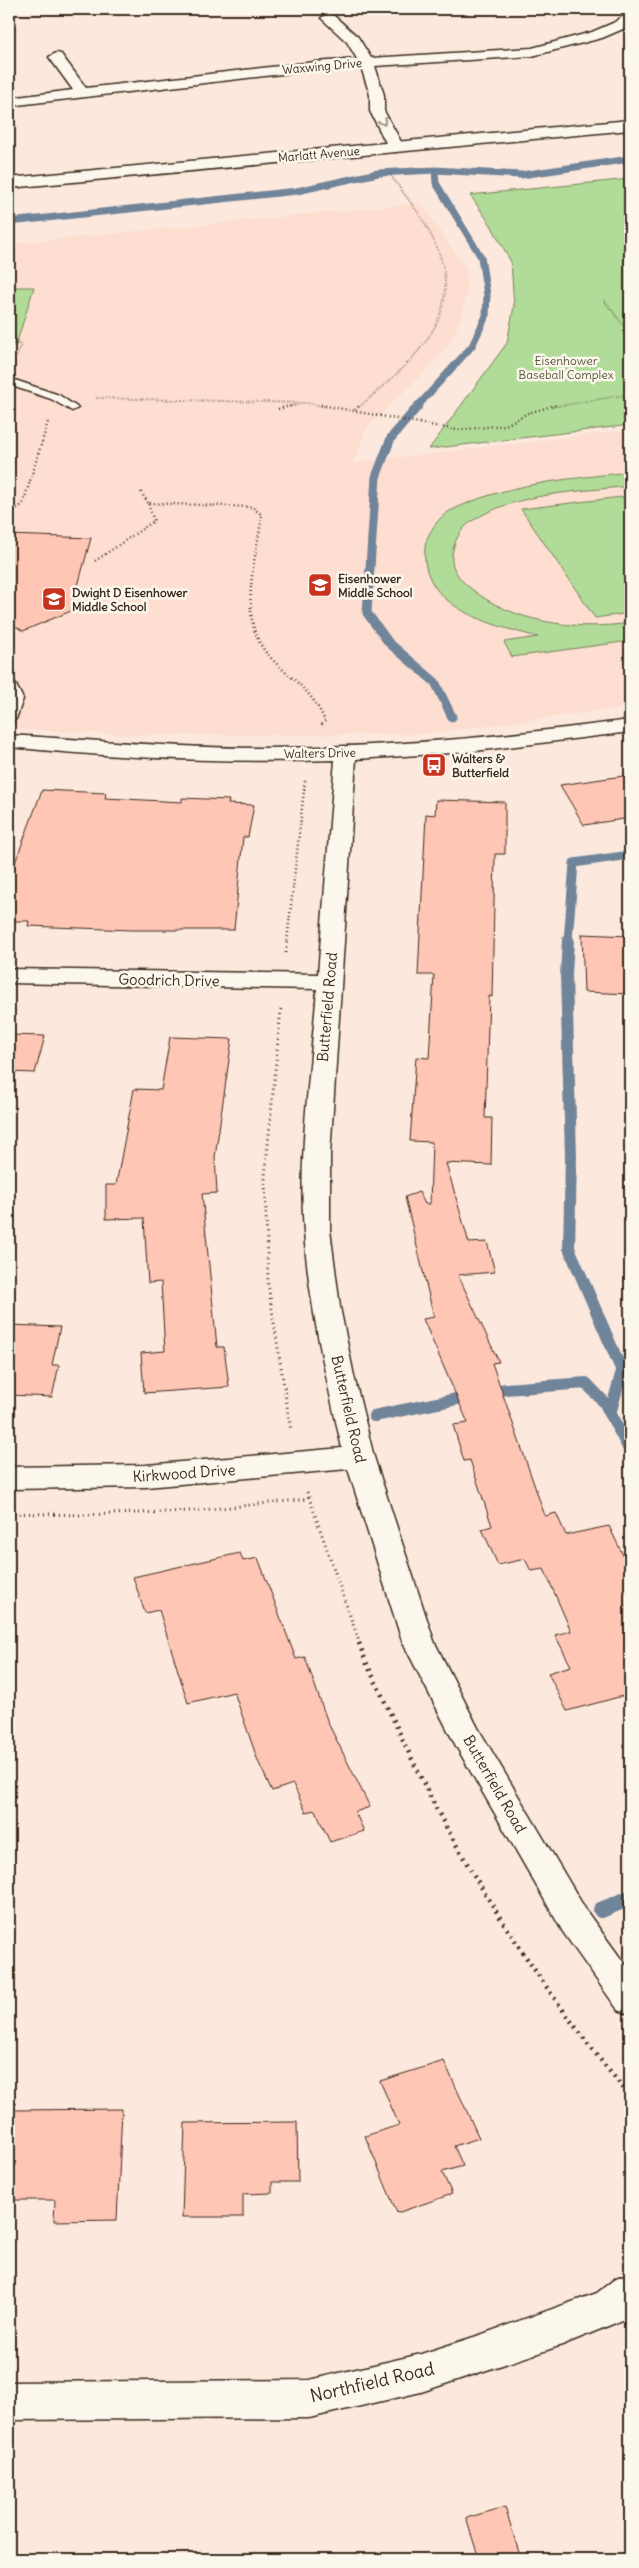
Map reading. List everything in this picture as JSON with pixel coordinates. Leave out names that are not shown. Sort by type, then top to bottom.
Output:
[{"type":"street","name":"Waxwing Drive","points":[[9,102],[306,67],[532,52],[597,35],[618,26],[630,16]]},
{"type":"street","points":[[328,18],[354,40],[366,62],[377,95],[377,110],[396,147]]},
{"type":"street","points":[[56,57],[84,94]]},
{"type":"street","points":[[377,95],[394,109]]},
{"type":"street","name":"Marlatt Avenue","points":[[9,184],[630,125]]},
{"type":"street","points":[[406,130],[415,145]]},
{"type":"street","name":"Walters Drive","points":[[9,741],[102,750],[172,753],[346,753],[464,746],[630,726]]},
{"type":"street","name":"Butterfield Road","points":[[346,753],[318,1126],[317,1230],[326,1308],[359,1457],[422,1650],[468,1737],[570,1914],[630,1999]]},
{"type":"street","name":"Goodrich Drive","points":[[9,976],[329,982]]},
{"type":"street","name":"Kirkwood Drive","points":[[9,1478],[146,1476],[299,1464],[359,1457]]},
{"type":"street","name":"Northfield Road","points":[[9,2401],[310,2399],[421,2373],[480,2354],[562,2326],[612,2306],[630,2291]]},
{"type":"lane","points":[[9,381],[55,397],[72,408]]},
{"type":"lane","points":[[9,684],[16,699],[9,719]]},
{"type":"path","points":[[355,410],[396,376],[430,335],[446,296],[441,260],[434,240],[387,170]]},
{"type":"path","points":[[604,300],[630,334]]},
{"type":"path","points":[[9,509],[18,508],[23,504],[55,397],[307,403],[373,413],[457,430],[487,429],[506,425],[528,414],[558,405],[630,394]]},
{"type":"path","points":[[278,409],[307,403]]},
{"type":"path","points":[[95,561],[154,521],[148,503],[141,492]]},
{"type":"path","points":[[148,503],[241,505],[252,507],[262,515],[249,607],[249,623],[263,651],[276,665],[309,691],[321,706],[325,721],[320,726]]},
{"type":"path","points":[[287,959],[306,777]]},
{"type":"path","points":[[9,1513],[82,1515],[192,1511],[308,1499]]},
{"type":"shaded area","name":"Eisenhower Middle School","points":[[421,203],[466,269],[467,292],[462,316],[452,339],[431,365],[367,427],[353,463],[630,430],[630,707],[420,734],[152,735],[9,729],[9,244]]},
{"type":"green space","name":"Eisenhower Baseball Complex","points":[[630,179],[630,425],[429,449],[507,343],[514,306],[511,262],[491,225],[470,195]]},
{"type":"green space","points":[[9,287],[34,287],[16,345],[9,345]]},
{"type":"green space","points":[[630,472],[630,486],[549,495],[508,504],[490,511],[472,521],[461,532],[454,545],[452,560],[456,573],[466,584],[486,599],[505,609],[545,622],[567,625],[588,626],[630,623],[630,641],[512,657],[504,642],[538,637],[480,619],[462,610],[446,599],[434,585],[426,568],[425,547],[430,532],[446,513],[493,494],[515,488],[561,480]]},
{"type":"green space","points":[[630,496],[630,613],[595,618],[521,509]]},
{"type":"building","name":"Dwight D Eisenhower Middle School","points":[[9,535],[91,538],[71,611],[23,631],[9,622]]},
{"type":"building","points":[[630,775],[630,818],[584,825],[560,785]]},
{"type":"building","points":[[42,790],[106,793],[105,798],[182,802],[182,798],[229,800],[228,804],[254,805],[248,837],[243,837],[234,930],[131,930],[28,926],[29,921],[9,921],[9,879]]},
{"type":"building","points":[[436,800],[505,802],[505,854],[495,854],[492,997],[489,996],[485,1118],[492,1118],[491,1165],[446,1163],[469,1243],[487,1242],[495,1272],[458,1275],[499,1362],[492,1363],[545,1516],[556,1513],[566,1535],[609,1526],[630,1570],[630,1694],[567,1711],[548,1673],[571,1666],[555,1635],[571,1631],[544,1569],[531,1571],[525,1559],[498,1565],[482,1529],[492,1526],[470,1460],[464,1461],[453,1425],[468,1423],[423,1319],[434,1317],[405,1197],[419,1192],[425,1204],[430,1204],[432,1142],[410,1141],[416,1057],[429,1058],[434,975],[418,975],[426,814],[435,815]]},
{"type":"building","points":[[582,934],[630,936],[630,994],[584,992]]},
{"type":"building","points":[[9,1035],[45,1036],[35,1073],[9,1072]]},
{"type":"building","points":[[170,1037],[232,1039],[215,1157],[217,1193],[202,1194],[217,1347],[224,1347],[229,1387],[144,1393],[141,1353],[165,1351],[161,1282],[148,1283],[144,1218],[106,1219],[106,1185],[116,1185],[134,1089],[161,1090]]},
{"type":"building","points":[[9,1325],[60,1327],[52,1365],[59,1365],[52,1397],[9,1395]]},
{"type":"building","points":[[240,1553],[243,1561],[258,1558],[296,1659],[305,1657],[328,1723],[370,1807],[355,1812],[364,1831],[330,1842],[315,1810],[306,1812],[293,1784],[272,1791],[258,1761],[234,1692],[188,1703],[159,1610],[145,1613],[133,1577]]},
{"type":"building","points":[[444,2061],[479,2138],[454,2146],[463,2166],[442,2172],[452,2194],[397,2213],[365,2136],[399,2125],[380,2081]]},
{"type":"building","points":[[122,2109],[117,2220],[54,2221],[55,2200],[9,2200],[14,2110]]},
{"type":"building","points":[[297,2122],[298,2182],[272,2182],[272,2193],[243,2194],[243,2217],[182,2217],[185,2123]]},
{"type":"building","points":[[505,2507],[521,2559],[479,2559],[466,2518]]},
{"type":"waterway","points":[[435,170],[521,175],[630,159]]},
{"type":"waterway","points":[[9,222],[297,191],[378,173],[435,170]]},
{"type":"waterway","points":[[417,407],[472,346],[486,316],[487,295],[481,257],[436,183],[435,170]]},
{"type":"waterway","points":[[419,405],[391,438],[376,477],[367,613],[389,643],[435,682],[452,717]]},
{"type":"waterway","points":[[568,941],[574,863],[630,855]]},
{"type":"waterway","points":[[568,940],[566,974],[571,1157],[569,1248],[622,1371],[610,1414]]},
{"type":"waterway","points":[[374,1416],[506,1389],[586,1383],[604,1402],[610,1414]]},
{"type":"waterway","points":[[610,1414],[630,1451]]},
{"type":"waterway","points":[[601,1910],[630,1898]]},
{"type":"place","name":"Eisenhower Middle School","points":[[320,585]]},
{"type":"place","name":"Dwight D Eisenhower Middle School","points":[[54,599]]},
{"type":"place","name":"Walters & Butterfield","points":[[434,765]]}]
